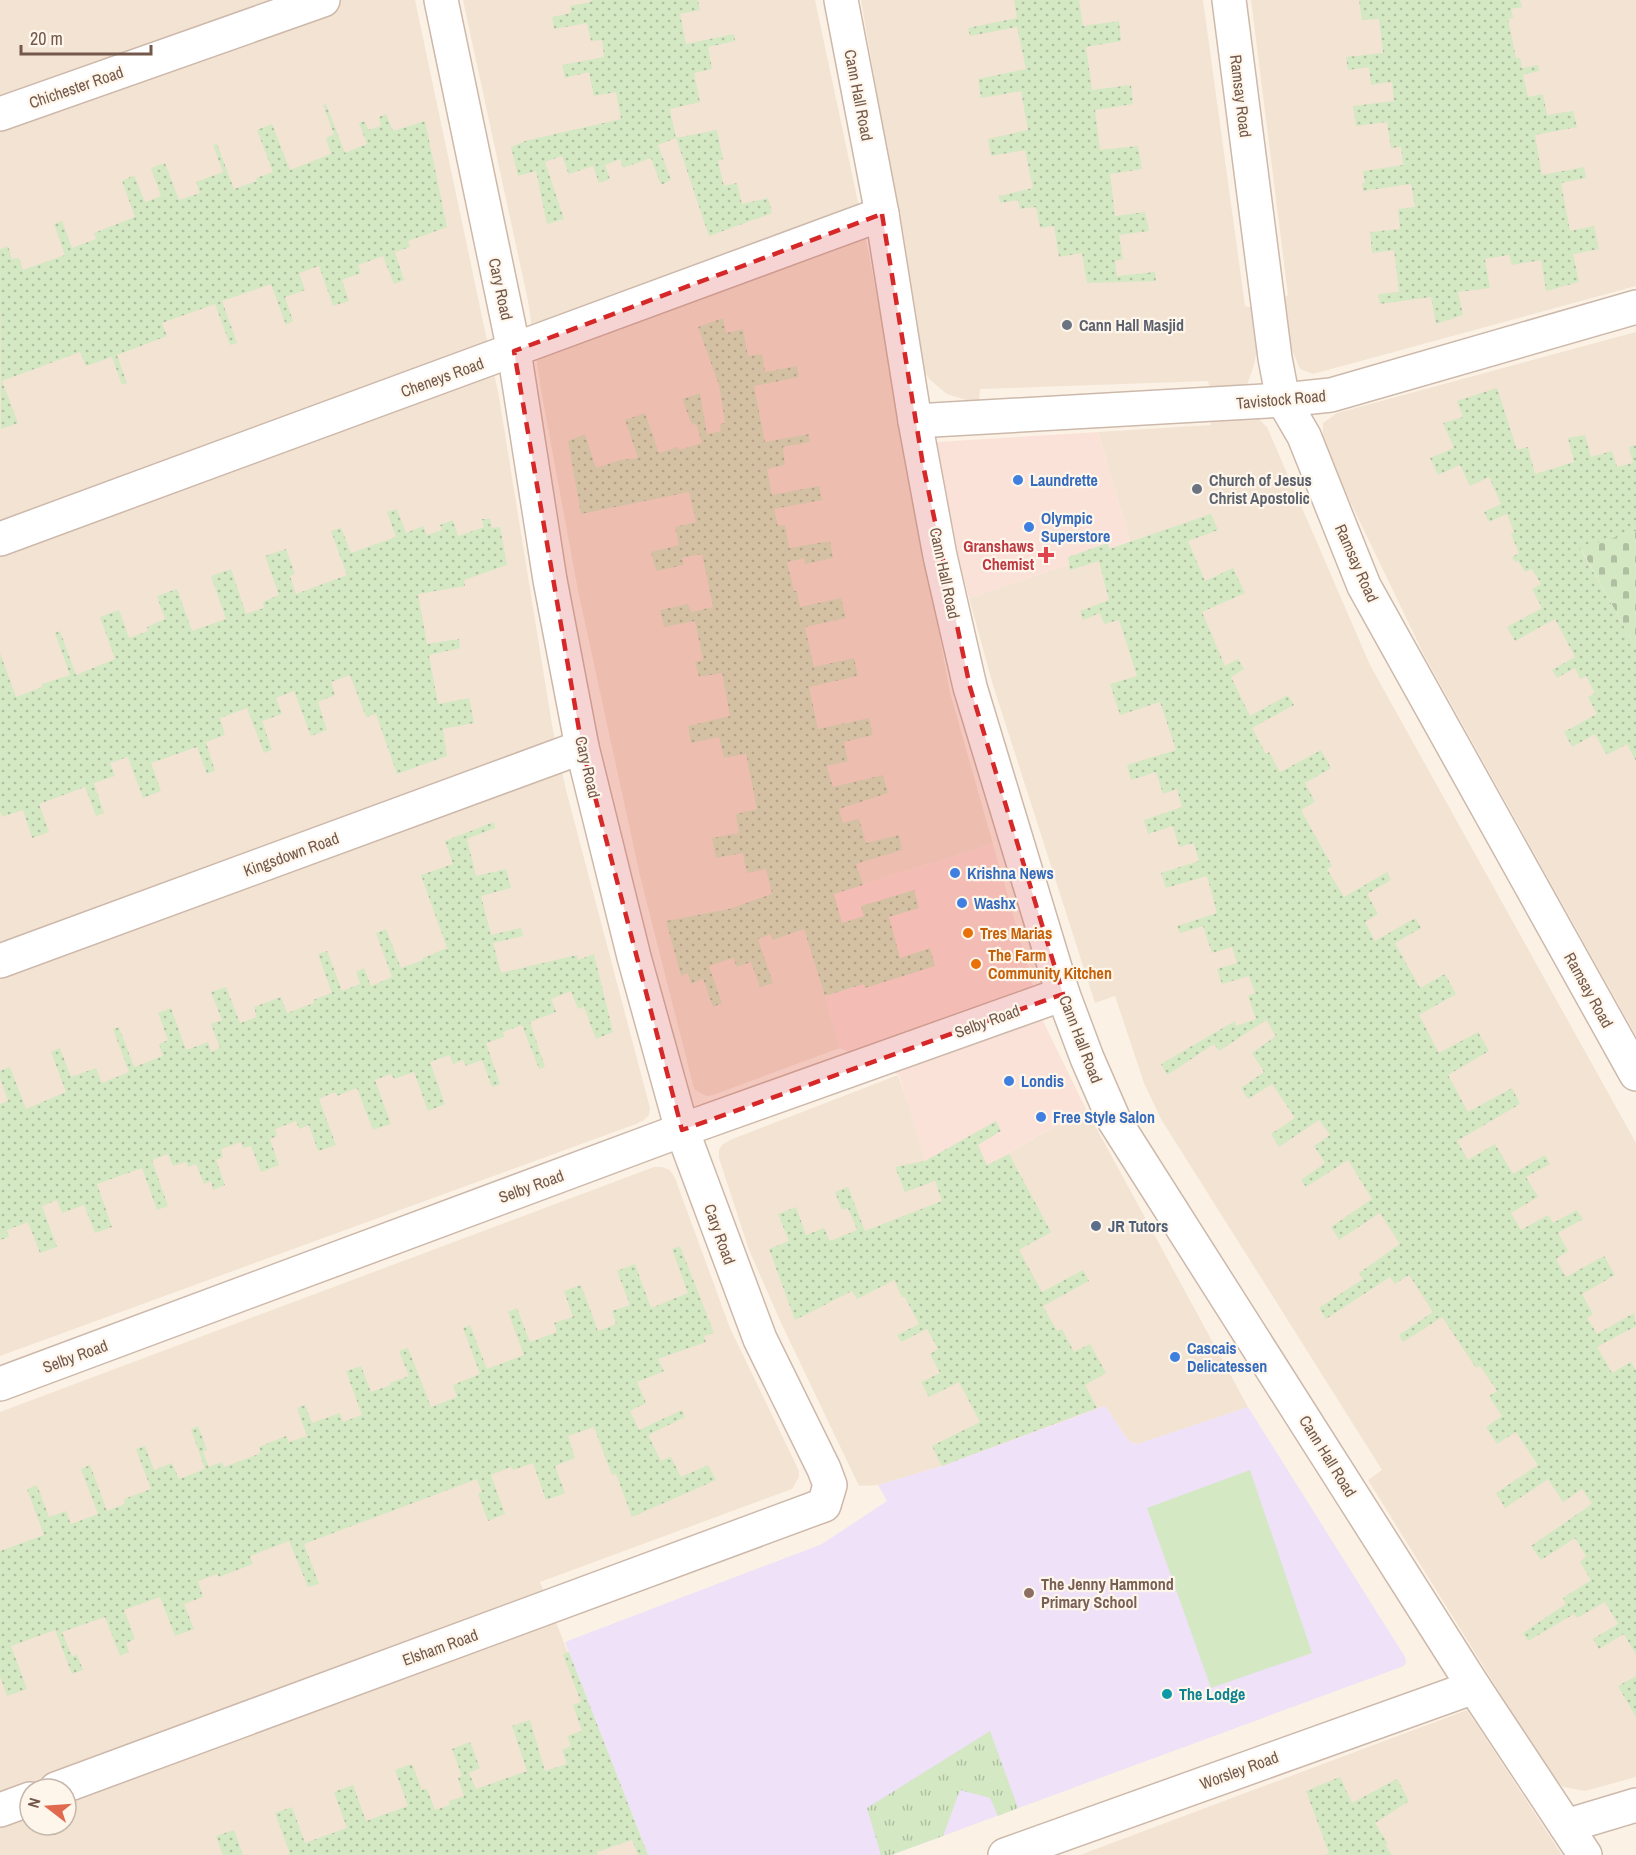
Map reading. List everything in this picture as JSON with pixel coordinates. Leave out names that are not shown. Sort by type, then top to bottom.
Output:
[{"type":"street","name":"Chichester Road","points":[[0,114],[323,0]]},
{"type":"street","name":"Cary Road","points":[[441,0],[514,351],[550,580],[582,747],[634,957],[682,1130],[760,1340],[830,1485],[824,1504]]},
{"type":"street","name":"Cann Hall Road","points":[[841,0],[882,214],[915,421],[940,556],[970,687],[1063,994],[1087,1058],[1114,1120],[1474,1687],[1585,1855]]},
{"type":"street","name":"Ramsay Road","points":[[1229,0],[1275,358],[1283,400],[1304,436],[1365,586],[1636,1074]]},
{"type":"street","name":"Cheneys Road","points":[[0,539],[882,214]]},
{"type":"street","name":"Tavistock Road","points":[[915,421],[1283,400],[1331,395],[1636,307]]},
{"type":"street","name":"Kingsdown Road","points":[[0,961],[582,747]]},
{"type":"street","name":"Selby Road","points":[[0,1383],[682,1130],[1063,994]]},
{"type":"street","name":"Elsham Road","points":[[78,1781],[824,1504]]},
{"type":"street","name":"Worsley Road","points":[[1005,1855],[1474,1687]]},
{"type":"street","points":[[0,1810],[18,1803]]},
{"type":"street","points":[[1566,1826],[1636,1805]]},
{"type":"highlighted area","points":[[882,214],[923,465],[970,687],[1063,994],[682,1130],[582,747],[514,351]]},
{"type":"shaded area","points":[[0,0],[415,0],[499,397],[552,725],[566,790],[650,1108],[649,1115],[636,1124],[0,1356]]},
{"type":"shaded area","points":[[463,0],[815,0],[868,249],[950,692],[993,844],[828,895],[855,986],[825,996],[840,1048],[713,1095],[706,1096],[694,1089],[640,876],[578,591],[541,390],[528,301]]},
{"type":"shaded area","points":[[861,0],[1203,0],[1245,306],[1257,309],[1263,318],[1254,365],[1247,385],[1231,391],[1211,392],[1208,381],[980,389],[979,401],[969,401],[947,394],[930,380],[924,371]]},
{"type":"shaded area","points":[[1251,0],[1636,0],[1636,286],[1313,374],[1300,369],[1275,310],[1279,300],[1288,295]]},
{"type":"shaded area","points":[[1636,332],[1636,531],[1580,548],[1636,648],[1636,1036],[1424,655],[1323,445],[1323,423],[1337,413]]},
{"type":"shaded area","points":[[1210,413],[1254,414],[1267,427],[1370,665],[1636,1143],[1636,1777],[1585,1791],[1563,1787],[1552,1777],[1368,1480],[1382,1470],[1161,1119],[1144,1083],[1115,996],[1095,1003],[993,685],[969,598],[1130,541],[1098,432],[1211,425]]},
{"type":"shaded area","points":[[1098,432],[1130,541],[969,598],[957,555],[937,442]]},
{"type":"shaded area","points":[[993,844],[1043,1021],[1086,1109],[939,1192],[925,1161],[899,1075],[840,1048],[825,996],[855,987],[828,895]]},
{"type":"shaded area","points":[[898,1075],[939,1192],[1086,1109],[1248,1407],[1138,1444],[1127,1439],[1105,1406],[942,1466],[878,1485],[859,1486],[749,1250],[719,1158],[719,1150],[730,1140]]},
{"type":"shaded area","points":[[654,1167],[670,1170],[675,1178],[730,1328],[799,1471],[799,1477],[792,1489],[540,1582],[648,1855],[0,1855],[0,1412]]},
{"type":"shaded area","name":"The Jenny Hammond Primary School","points":[[1105,1406],[1127,1439],[1138,1444],[1248,1407],[1405,1657],[1404,1666],[891,1855],[648,1855],[565,1642],[822,1544],[887,1501],[878,1485],[942,1466]]},
{"type":"shaded area","points":[[1467,1710],[1562,1855],[1080,1855]]},
{"type":"green space","points":[[591,0],[698,0],[700,10],[680,14],[686,44],[734,34],[735,41],[708,47],[712,69],[694,73],[700,102],[670,109],[676,138],[658,145],[671,180],[661,185],[651,158],[623,168],[620,159],[605,165],[610,179],[599,183],[593,166],[569,174],[570,178],[562,156],[545,162],[564,219],[547,224],[536,171],[518,176],[511,147],[525,141],[621,119],[616,92],[594,96],[589,72],[565,78],[562,65],[604,57],[602,40],[591,41],[587,23],[554,29],[552,17],[571,13],[570,6],[591,2]]},
{"type":"green space","points":[[1014,0],[1079,0],[1083,26],[1119,21],[1121,41],[1086,47],[1092,90],[1131,85],[1133,104],[1095,110],[1100,150],[1138,146],[1142,169],[1110,174],[1115,216],[1145,212],[1149,231],[1119,235],[1123,259],[1115,261],[1117,276],[1155,272],[1156,281],[1087,283],[1082,253],[1059,257],[1054,226],[1040,228],[1036,207],[1020,209],[1018,200],[1000,203],[999,196],[1033,188],[1025,150],[991,156],[988,139],[1028,130],[1021,91],[981,98],[978,79],[1026,69],[1017,27],[970,36],[968,28],[1017,18]]},
{"type":"green space","points":[[1359,0],[1520,0],[1522,7],[1511,9],[1513,18],[1508,19],[1516,58],[1520,58],[1522,68],[1538,65],[1539,71],[1523,75],[1528,97],[1543,94],[1547,115],[1573,111],[1577,127],[1535,135],[1542,175],[1584,167],[1586,178],[1561,183],[1570,231],[1594,226],[1599,249],[1573,254],[1579,282],[1546,291],[1541,260],[1512,265],[1509,255],[1485,259],[1490,288],[1458,292],[1463,315],[1436,324],[1431,297],[1380,304],[1378,294],[1399,292],[1394,250],[1372,253],[1370,232],[1400,229],[1398,209],[1415,207],[1411,184],[1363,191],[1362,183],[1365,183],[1363,171],[1403,165],[1401,147],[1391,148],[1387,122],[1356,126],[1353,106],[1394,101],[1392,82],[1371,85],[1369,67],[1348,70],[1346,57],[1383,53],[1379,19],[1362,20]]},
{"type":"green space","points":[[326,104],[345,153],[367,144],[359,123],[365,121],[368,130],[381,126],[379,117],[386,114],[393,131],[425,121],[447,227],[408,241],[410,247],[395,252],[404,280],[394,284],[383,256],[358,265],[361,273],[342,280],[349,301],[333,306],[319,266],[299,273],[305,290],[285,297],[293,321],[286,325],[271,284],[222,301],[237,343],[230,345],[215,304],[162,323],[167,336],[117,355],[127,383],[122,385],[112,357],[86,366],[80,352],[2,381],[18,423],[1,429],[0,249],[8,246],[12,259],[19,258],[23,270],[65,255],[54,224],[62,221],[72,248],[96,239],[94,233],[135,217],[122,181],[134,175],[145,202],[161,196],[151,168],[165,163],[179,200],[200,193],[196,182],[223,172],[213,145],[217,144],[234,189],[257,181],[256,178],[273,172],[257,130],[272,124],[290,170],[331,154],[326,138],[334,134],[323,105]]},
{"type":"green space","points":[[717,130],[723,159],[718,161],[724,186],[737,183],[742,204],[768,198],[772,213],[709,236],[676,138]]},
{"type":"green space","points":[[723,318],[726,333],[743,329],[748,356],[762,354],[765,372],[797,366],[799,377],[754,386],[765,442],[809,434],[810,442],[783,447],[785,465],[767,469],[772,495],[819,486],[822,500],[774,509],[778,526],[785,525],[789,548],[830,541],[833,558],[805,564],[804,558],[787,562],[800,607],[841,598],[846,618],[805,627],[814,667],[854,658],[858,676],[809,687],[818,729],[869,718],[873,735],[844,742],[848,761],[827,766],[833,787],[883,775],[888,793],[839,809],[843,823],[859,819],[866,843],[899,835],[902,850],[856,864],[863,885],[834,894],[842,923],[864,916],[861,906],[914,890],[919,908],[889,917],[900,958],[930,948],[935,966],[865,988],[864,984],[825,996],[804,929],[773,940],[770,934],[758,939],[773,983],[760,987],[751,962],[737,967],[733,958],[709,966],[722,1003],[713,1007],[703,979],[691,984],[688,973],[681,976],[666,921],[729,909],[772,894],[766,869],[747,873],[743,853],[716,858],[712,838],[739,833],[736,814],[757,809],[746,754],[724,758],[719,737],[691,743],[688,726],[730,716],[722,673],[699,677],[695,662],[703,660],[695,621],[664,627],[660,610],[688,604],[691,612],[713,607],[702,554],[682,558],[684,565],[656,571],[651,552],[679,545],[675,527],[696,522],[689,492],[581,514],[568,441],[585,434],[596,468],[620,460],[638,458],[625,420],[645,413],[659,453],[678,447],[680,450],[702,443],[696,424],[692,425],[682,399],[700,393],[707,434],[721,431],[720,424],[725,423],[719,385],[698,327]]},
{"type":"green space","points":[[1497,388],[1517,450],[1528,447],[1535,474],[1574,462],[1568,438],[1585,435],[1591,457],[1612,451],[1617,467],[1633,463],[1629,447],[1636,445],[1636,531],[1580,548],[1636,648],[1636,761],[1627,744],[1607,755],[1595,734],[1572,747],[1564,732],[1597,714],[1588,697],[1595,693],[1586,676],[1580,679],[1575,668],[1557,678],[1552,670],[1575,657],[1555,619],[1515,641],[1507,627],[1542,608],[1532,589],[1541,584],[1532,569],[1525,572],[1518,561],[1515,562],[1512,557],[1519,553],[1511,534],[1514,532],[1507,514],[1489,522],[1484,512],[1501,504],[1489,477],[1470,486],[1460,465],[1438,475],[1430,458],[1454,448],[1443,423],[1463,417],[1457,401]]},
{"type":"green space","points":[[397,509],[406,533],[423,526],[427,535],[442,530],[440,525],[453,520],[458,536],[484,527],[482,519],[490,519],[492,528],[500,527],[507,565],[464,580],[465,586],[418,594],[427,644],[459,639],[460,648],[429,655],[438,704],[469,698],[474,723],[443,729],[447,756],[397,774],[376,714],[366,717],[350,675],[331,682],[335,695],[318,702],[327,730],[311,736],[294,691],[276,698],[282,714],[262,721],[272,750],[264,753],[247,708],[220,718],[225,735],[206,742],[215,771],[207,774],[197,747],[151,763],[161,791],[143,798],[128,757],[110,763],[115,776],[94,783],[104,813],[96,816],[85,787],[39,804],[49,832],[32,838],[23,810],[2,817],[0,811],[0,653],[16,697],[42,687],[42,684],[70,675],[55,633],[60,631],[76,675],[115,659],[100,617],[119,610],[129,638],[148,631],[147,627],[165,619],[157,596],[177,589],[192,631],[226,619],[211,576],[231,569],[246,614],[264,608],[263,602],[279,595],[265,556],[286,549],[295,574],[290,576],[296,594],[347,575],[331,531],[341,528],[351,553],[396,537],[387,512]]},
{"type":"green space","points":[[1211,514],[1218,530],[1188,541],[1205,581],[1233,568],[1245,593],[1202,612],[1225,666],[1238,659],[1244,669],[1231,677],[1250,716],[1288,695],[1294,705],[1252,728],[1266,754],[1269,752],[1280,772],[1321,750],[1331,768],[1305,783],[1315,802],[1301,810],[1332,866],[1327,869],[1344,897],[1387,872],[1391,880],[1367,894],[1378,914],[1365,922],[1375,941],[1415,918],[1421,928],[1395,943],[1420,988],[1445,974],[1456,994],[1419,1015],[1439,1053],[1478,1032],[1489,1051],[1448,1075],[1468,1112],[1512,1088],[1520,1104],[1457,1141],[1468,1160],[1495,1144],[1513,1174],[1545,1155],[1550,1164],[1526,1177],[1538,1197],[1511,1213],[1521,1230],[1548,1215],[1553,1223],[1577,1210],[1583,1219],[1558,1233],[1568,1251],[1556,1259],[1566,1277],[1604,1256],[1615,1275],[1582,1294],[1593,1314],[1587,1318],[1597,1334],[1634,1313],[1636,1326],[1597,1347],[1612,1373],[1631,1362],[1636,1371],[1636,1655],[1624,1634],[1599,1649],[1593,1639],[1618,1624],[1605,1602],[1577,1618],[1574,1614],[1528,1641],[1523,1633],[1566,1604],[1563,1598],[1591,1580],[1580,1562],[1586,1556],[1575,1538],[1541,1560],[1531,1546],[1592,1504],[1582,1489],[1563,1502],[1548,1479],[1505,1508],[1496,1493],[1538,1465],[1516,1432],[1497,1444],[1486,1427],[1502,1416],[1489,1396],[1497,1391],[1480,1366],[1476,1368],[1442,1317],[1403,1342],[1399,1335],[1433,1312],[1409,1275],[1395,1284],[1390,1277],[1326,1319],[1319,1308],[1363,1279],[1359,1273],[1400,1244],[1380,1213],[1339,1240],[1331,1227],[1372,1199],[1348,1160],[1306,1187],[1301,1180],[1325,1163],[1314,1146],[1330,1135],[1319,1120],[1279,1147],[1271,1134],[1295,1118],[1272,1084],[1248,1099],[1241,1088],[1264,1072],[1252,1053],[1276,1036],[1266,1020],[1219,1051],[1214,1044],[1167,1075],[1161,1064],[1235,1021],[1236,1026],[1256,1019],[1248,996],[1255,993],[1249,976],[1222,984],[1217,969],[1237,963],[1232,947],[1212,953],[1203,926],[1180,933],[1177,926],[1217,913],[1207,876],[1166,888],[1161,873],[1199,861],[1194,843],[1179,847],[1173,826],[1148,834],[1144,820],[1182,807],[1177,789],[1163,794],[1156,772],[1131,780],[1127,765],[1176,750],[1160,702],[1120,715],[1110,684],[1137,676],[1119,620],[1104,624],[1100,613],[1083,620],[1080,611],[1109,600],[1099,561],[1070,570],[1068,557],[1108,543],[1109,549]]},
{"type":"green space","points":[[1636,531],[1636,648],[1580,547]]},
{"type":"green space","points":[[494,822],[495,828],[467,839],[476,876],[506,869],[511,888],[481,896],[491,935],[521,928],[523,936],[493,943],[501,973],[577,955],[578,960],[594,954],[613,1032],[596,1039],[584,1007],[578,1009],[571,991],[551,999],[556,1012],[530,1022],[545,1067],[539,1069],[522,1025],[503,1032],[504,1037],[486,1043],[500,1084],[492,1087],[482,1060],[466,1066],[463,1060],[453,1064],[450,1055],[430,1062],[445,1104],[428,1111],[414,1072],[394,1079],[391,1074],[375,1080],[391,1124],[373,1130],[357,1088],[337,1096],[335,1092],[319,1099],[336,1145],[318,1151],[309,1125],[299,1129],[296,1121],[275,1129],[277,1136],[270,1139],[279,1165],[261,1172],[251,1146],[243,1148],[241,1142],[221,1149],[223,1157],[216,1160],[225,1185],[213,1190],[211,1181],[204,1184],[196,1164],[188,1167],[186,1162],[173,1166],[168,1154],[152,1160],[168,1206],[157,1210],[142,1168],[97,1184],[112,1227],[95,1233],[84,1205],[62,1213],[57,1200],[42,1206],[57,1247],[40,1253],[28,1222],[7,1230],[9,1237],[0,1240],[0,1104],[8,1101],[0,1078],[0,1071],[10,1067],[26,1109],[66,1092],[51,1052],[60,1048],[71,1077],[96,1068],[102,1083],[129,1072],[113,1029],[119,1027],[134,1067],[163,1056],[159,1044],[168,1040],[158,1013],[171,1008],[186,1050],[208,1042],[211,1052],[220,1048],[211,1024],[222,1020],[211,992],[226,987],[240,1023],[257,1017],[254,1007],[281,997],[287,1013],[314,1003],[313,1000],[332,993],[318,954],[327,951],[342,991],[360,984],[356,972],[364,968],[371,986],[392,977],[376,933],[386,929],[401,968],[447,948],[421,875],[453,864],[445,841]]},
{"type":"green space","points":[[996,1121],[1001,1131],[978,1145],[987,1165],[1009,1154],[1051,1232],[1019,1250],[1042,1292],[1083,1270],[1089,1281],[1043,1306],[1057,1331],[1062,1329],[1074,1352],[1090,1344],[1106,1373],[1085,1385],[1097,1408],[942,1466],[932,1446],[980,1422],[959,1382],[929,1397],[921,1382],[940,1373],[930,1354],[938,1349],[927,1329],[901,1342],[897,1335],[919,1324],[894,1280],[857,1299],[852,1291],[795,1320],[769,1249],[789,1241],[778,1214],[796,1207],[806,1235],[824,1228],[830,1241],[857,1230],[848,1208],[842,1210],[835,1192],[848,1187],[865,1231],[942,1201],[935,1181],[905,1192],[895,1167],[925,1161]]},
{"type":"green space","points":[[680,1246],[714,1333],[704,1336],[706,1342],[658,1359],[664,1371],[637,1382],[646,1403],[630,1411],[639,1430],[682,1410],[685,1417],[648,1435],[661,1461],[671,1457],[681,1477],[708,1465],[716,1480],[632,1517],[616,1474],[612,1475],[594,1427],[568,1436],[575,1458],[555,1466],[565,1493],[546,1500],[533,1463],[513,1470],[511,1467],[491,1475],[505,1514],[488,1521],[478,1494],[482,1492],[477,1479],[304,1544],[319,1584],[308,1587],[289,1541],[250,1556],[253,1564],[219,1577],[217,1574],[198,1581],[203,1597],[184,1604],[194,1629],[175,1636],[160,1597],[124,1610],[135,1639],[126,1643],[129,1652],[120,1656],[105,1617],[62,1632],[72,1656],[77,1655],[83,1670],[72,1674],[55,1630],[11,1646],[27,1689],[7,1696],[0,1676],[0,1551],[44,1535],[27,1489],[37,1485],[49,1517],[66,1511],[71,1524],[98,1514],[81,1469],[90,1465],[107,1511],[125,1504],[124,1499],[151,1489],[136,1449],[145,1446],[154,1470],[172,1463],[179,1479],[205,1469],[191,1429],[198,1426],[207,1450],[203,1452],[209,1467],[222,1462],[224,1467],[261,1453],[259,1447],[286,1436],[289,1442],[307,1436],[297,1408],[305,1405],[312,1423],[340,1413],[343,1422],[362,1415],[346,1371],[361,1366],[371,1392],[391,1385],[390,1383],[409,1376],[399,1351],[408,1348],[431,1407],[457,1397],[453,1385],[480,1374],[463,1328],[470,1325],[487,1369],[524,1355],[508,1312],[517,1308],[530,1342],[557,1332],[554,1323],[573,1317],[564,1291],[581,1285],[598,1331],[616,1324],[612,1311],[630,1305],[617,1271],[635,1264],[651,1308],[688,1293],[672,1249]]},
{"type":"green space","points":[[1250,1470],[1312,1653],[1211,1688],[1147,1508]]},
{"type":"green space","points":[[569,1652],[648,1855],[638,1855],[632,1840],[597,1852],[598,1855],[288,1855],[290,1854],[275,1813],[292,1807],[305,1843],[347,1828],[334,1792],[353,1785],[366,1821],[408,1806],[395,1770],[412,1764],[422,1790],[427,1789],[435,1810],[450,1805],[449,1801],[464,1796],[458,1778],[462,1776],[452,1749],[470,1742],[480,1768],[469,1773],[476,1789],[527,1771],[512,1726],[530,1720],[545,1771],[567,1764],[562,1750],[571,1746],[567,1736],[582,1731],[573,1705],[581,1702],[563,1654]]},
{"type":"green space","points":[[1636,1676],[1636,1717],[1618,1686]]},
{"type":"green space","points":[[990,1731],[1018,1808],[998,1816],[990,1798],[960,1790],[943,1836],[891,1855],[881,1855],[867,1808]]},
{"type":"green space","points":[[1340,1777],[1352,1803],[1397,1779],[1409,1801],[1375,1823],[1392,1855],[1324,1855],[1329,1853],[1306,1791]]},
{"type":"green space","points":[[234,1830],[243,1855],[223,1855],[216,1836]]},
{"type":"place","name":"Cann Hall Masjid","points":[[1067,325]]},
{"type":"place","name":"Laundrette","points":[[1018,480]]},
{"type":"place","name":"Church of Jesus Christ Apostolic","points":[[1197,489]]},
{"type":"place","name":"Olympic Superstore","points":[[1029,527]]},
{"type":"place","name":"Granshaws Chemist","points":[[1046,555]]},
{"type":"place","name":"Krishna News","points":[[955,873]]},
{"type":"place","name":"Washx","points":[[962,903]]},
{"type":"place","name":"Tres Marias","points":[[968,933]]},
{"type":"place","name":"The Farm Community Kitchen","points":[[976,964]]},
{"type":"place","name":"Londis","points":[[1009,1081]]},
{"type":"place","name":"Free Style Salon","points":[[1041,1117]]},
{"type":"place","name":"JR Tutors","points":[[1096,1226]]},
{"type":"place","name":"Cascais Delicatessen","points":[[1175,1357]]},
{"type":"place","name":"The Jenny Hammond Primary School","points":[[1029,1593]]},
{"type":"place","name":"The Lodge","points":[[1167,1694]]}]
